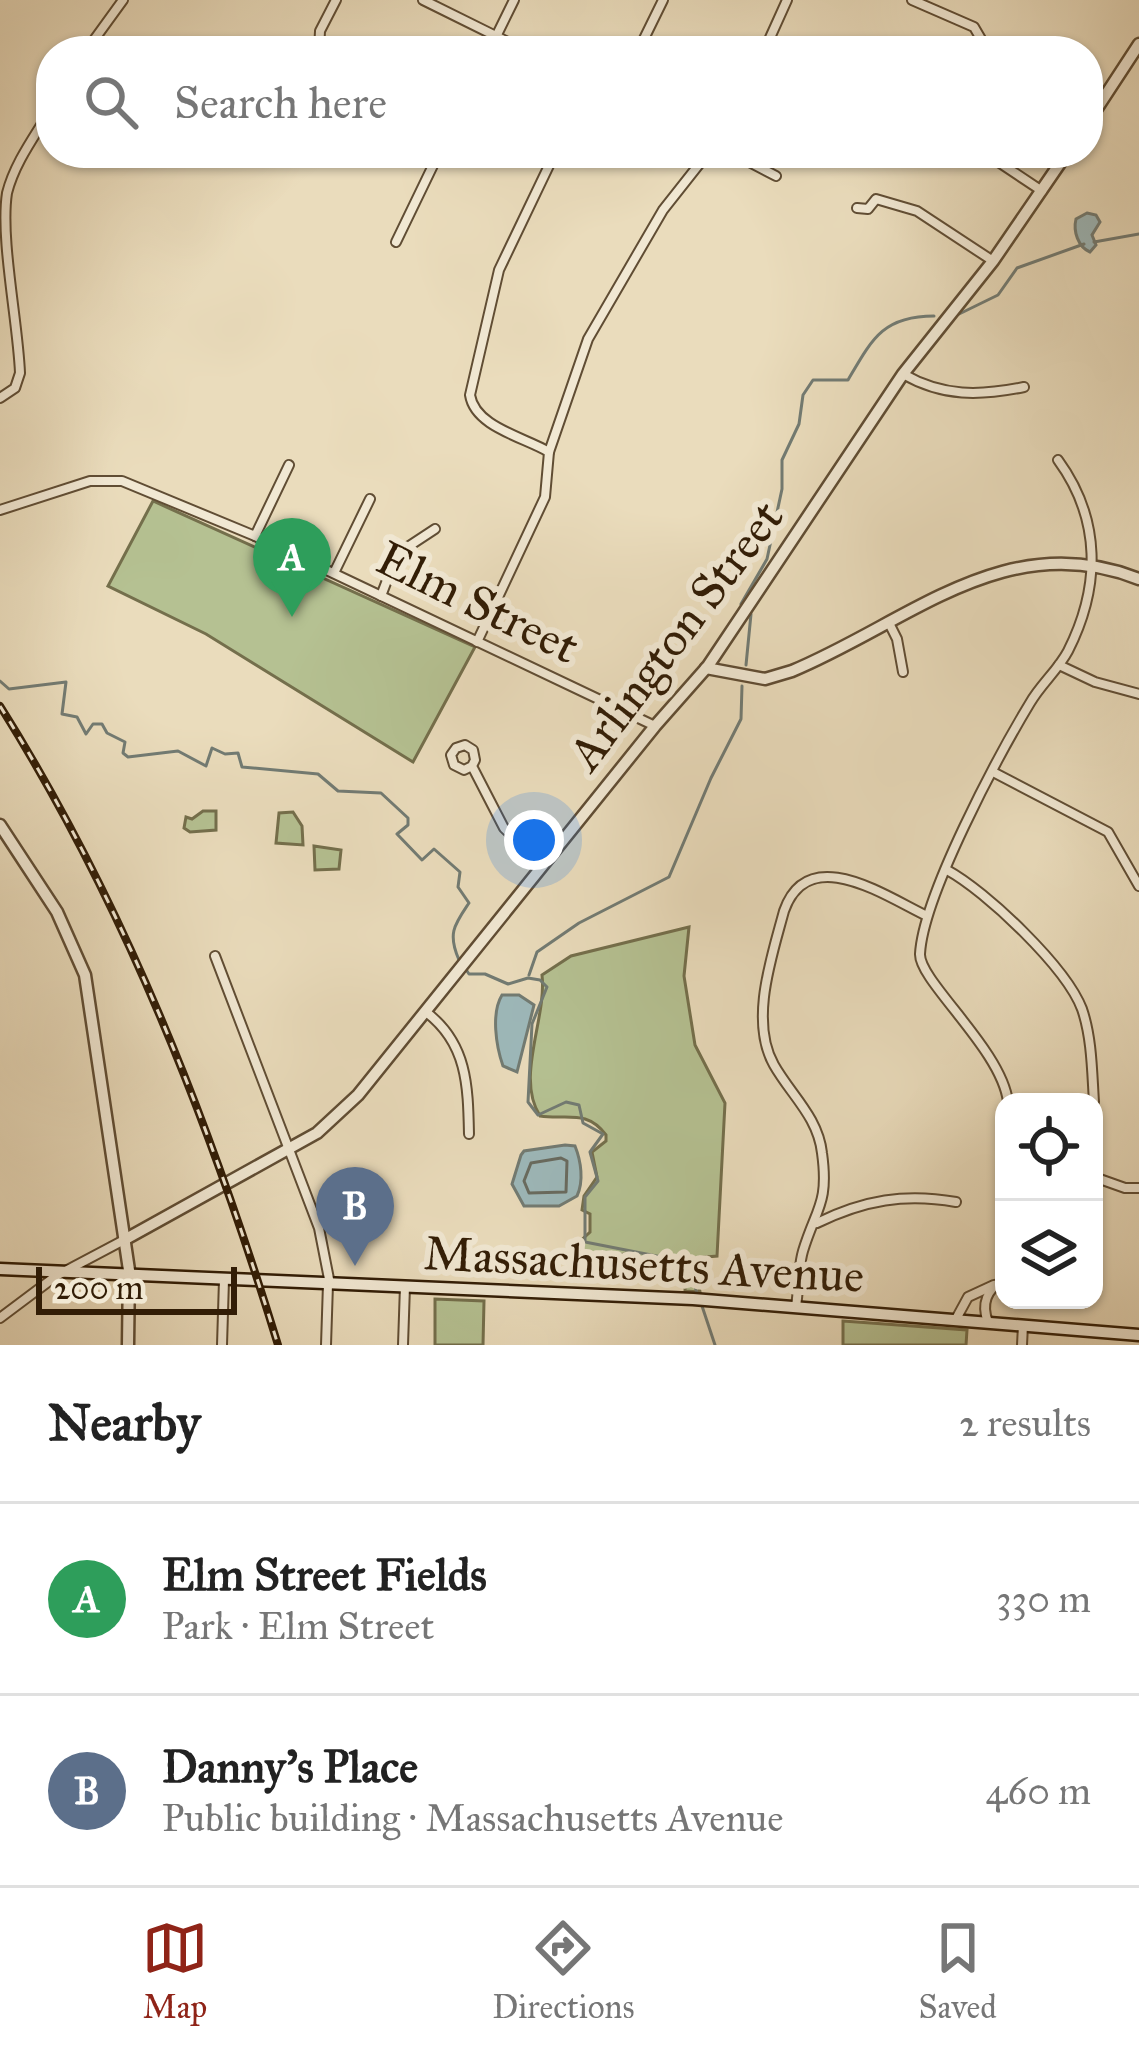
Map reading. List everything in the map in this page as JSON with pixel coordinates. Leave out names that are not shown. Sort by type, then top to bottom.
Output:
[{"type":"street","points":[[97,36],[123,0]]},
{"type":"street","points":[[320,36],[336,0]]},
{"type":"street","points":[[423,0],[496,36],[514,0]]},
{"type":"street","points":[[645,36],[663,0]]},
{"type":"street","points":[[771,36],[787,0]]},
{"type":"street","points":[[912,0],[969,24],[982,36]]},
{"type":"street","points":[[1103,99],[1139,44]]},
{"type":"street","points":[[0,398],[15,388],[20,373],[5,218],[8,191],[36,133]]},
{"type":"street","points":[[396,242],[433,168]]},
{"type":"street","points":[[548,168],[499,270],[470,395],[473,409],[483,418],[549,452]]},
{"type":"street","points":[[477,642],[544,497],[549,452],[592,330],[663,210],[696,168]]},
{"type":"street","points":[[761,168],[776,176]]},
{"type":"street","points":[[1008,168],[1042,191]]},
{"type":"street","name":"Arlington Street","points":[[0,1318],[62,1274],[317,1133],[347,1107],[706,668],[903,374],[993,261],[1057,168]]},
{"type":"street","points":[[857,208],[868,209],[876,199],[899,203],[993,261]]},
{"type":"street","points":[[903,374],[956,394],[1024,387]]},
{"type":"street","points":[[1006,1093],[1002,1075],[975,1033],[921,963],[927,916],[947,870],[1034,695],[1059,665],[1079,623],[1091,565],[1087,513],[1058,460]]},
{"type":"street","points":[[255,536],[289,465]]},
{"type":"street","name":"Elm Street","points":[[0,510],[83,483],[114,479],[255,536],[655,726]]},
{"type":"street","points":[[334,573],[370,499]]},
{"type":"street","points":[[382,596],[398,553],[435,529]]},
{"type":"street","points":[[706,668],[765,679],[805,666],[1003,570],[1041,562],[1091,565],[1139,579]]},
{"type":"street","points":[[889,623],[904,672]]},
{"type":"street","points":[[1059,665],[1095,682],[1139,694]]},
{"type":"street","points":[[472,766],[504,828],[543,865]]},
{"type":"street","points":[[994,773],[1108,832],[1139,886]]},
{"type":"street","points":[[0,825],[57,912],[84,971],[129,1276],[128,1345]]},
{"type":"street","points":[[947,870],[998,905],[1073,992],[1087,1030],[1093,1093]]},
{"type":"street","points":[[796,1306],[802,1256],[816,1223],[824,1185],[818,1130],[775,1066],[765,1024],[767,981],[788,898],[806,880],[837,876],[927,916]]},
{"type":"street","points":[[215,956],[321,1233],[329,1284],[326,1345]]},
{"type":"street","points":[[424,1011],[447,1030],[462,1058],[469,1134]]},
{"type":"street","points":[[1103,1180],[1139,1188]]},
{"type":"street","points":[[816,1223],[884,1198],[919,1196],[956,1202]]},
{"type":"street","name":"Massachusetts Avenue","points":[[0,1269],[693,1299],[1139,1335]]},
{"type":"street","points":[[222,1345],[224,1280]]},
{"type":"street","points":[[956,1319],[968,1297],[994,1285]]},
{"type":"street","points":[[988,1322],[985,1309],[994,1285]]},
{"type":"street","points":[[403,1345],[405,1286]]},
{"type":"street","points":[[1022,1345],[1023,1325]]},
{"type":"green space","points":[[153,501],[475,647],[413,762],[206,634],[108,586]]},
{"type":"green space","points":[[203,811],[216,811],[216,830],[190,832],[184,828],[186,817],[192,819]]},
{"type":"green space","points":[[293,812],[302,826],[303,845],[276,843],[279,813]]},
{"type":"green space","points":[[314,846],[341,850],[339,869],[315,870]]},
{"type":"green space","points":[[689,927],[684,976],[695,1045],[725,1103],[717,1256],[694,1258],[700,1292],[685,1291],[686,1269],[681,1264],[665,1264],[644,1278],[628,1269],[637,1261],[629,1252],[595,1265],[585,1263],[576,1245],[590,1232],[590,1214],[582,1210],[584,1196],[597,1177],[592,1152],[606,1141],[606,1135],[584,1119],[540,1116],[530,1084],[542,975],[571,956]]},
{"type":"green space","points":[[435,1299],[484,1301],[483,1345],[435,1345]]},
{"type":"green space","points":[[843,1321],[967,1330],[966,1345],[843,1345]]},
{"type":"water","points":[[1087,213],[1100,222],[1090,252],[1075,229],[1076,219]]},
{"type":"water","points":[[502,995],[519,995],[534,1005],[517,1072],[503,1066],[498,1049],[496,1020]]},
{"type":"water","points":[[575,1146],[579,1158],[577,1196],[559,1206],[524,1206],[512,1184],[521,1155]]},
{"type":"waterway","points":[[1094,242],[1139,234]]},
{"type":"waterway","points":[[955,316],[998,295],[1017,268],[1084,244]]},
{"type":"waterway","points":[[741,604],[767,559],[782,489],[782,460],[799,424],[803,395],[813,380],[848,380],[864,353],[891,325],[934,316]]},
{"type":"waterway","points":[[746,665],[751,614]]},
{"type":"waterway","points":[[0,681],[9,689],[66,682],[62,714],[77,717],[86,734],[93,724],[102,724],[107,733],[125,742],[123,753],[128,757],[178,751],[206,766],[212,748],[238,753],[242,767],[318,774],[338,791],[381,793],[408,818],[408,825],[397,834],[422,860],[434,849],[460,872],[458,887],[469,903],[454,929],[459,960]]},
{"type":"waterway","points":[[529,975],[537,952],[579,923],[669,877],[741,719],[742,686]]},
{"type":"waterway","points":[[465,968],[469,974],[485,974],[508,984],[528,978],[547,987],[532,1024],[528,1102],[538,1115],[566,1102],[579,1105],[583,1123],[603,1134],[590,1152],[598,1181],[585,1197],[585,1242],[687,1262],[698,1296]]},
{"type":"waterway","points":[[702,1306],[715,1345]]},
{"type":"railway","points":[[0,706],[86,858],[160,1016],[223,1179],[278,1345]]},
{"type":"place","name":"Elm Street Fields","points":[[292,617]]},
{"type":"place","name":"Danny's Place","points":[[355,1266]]}]
